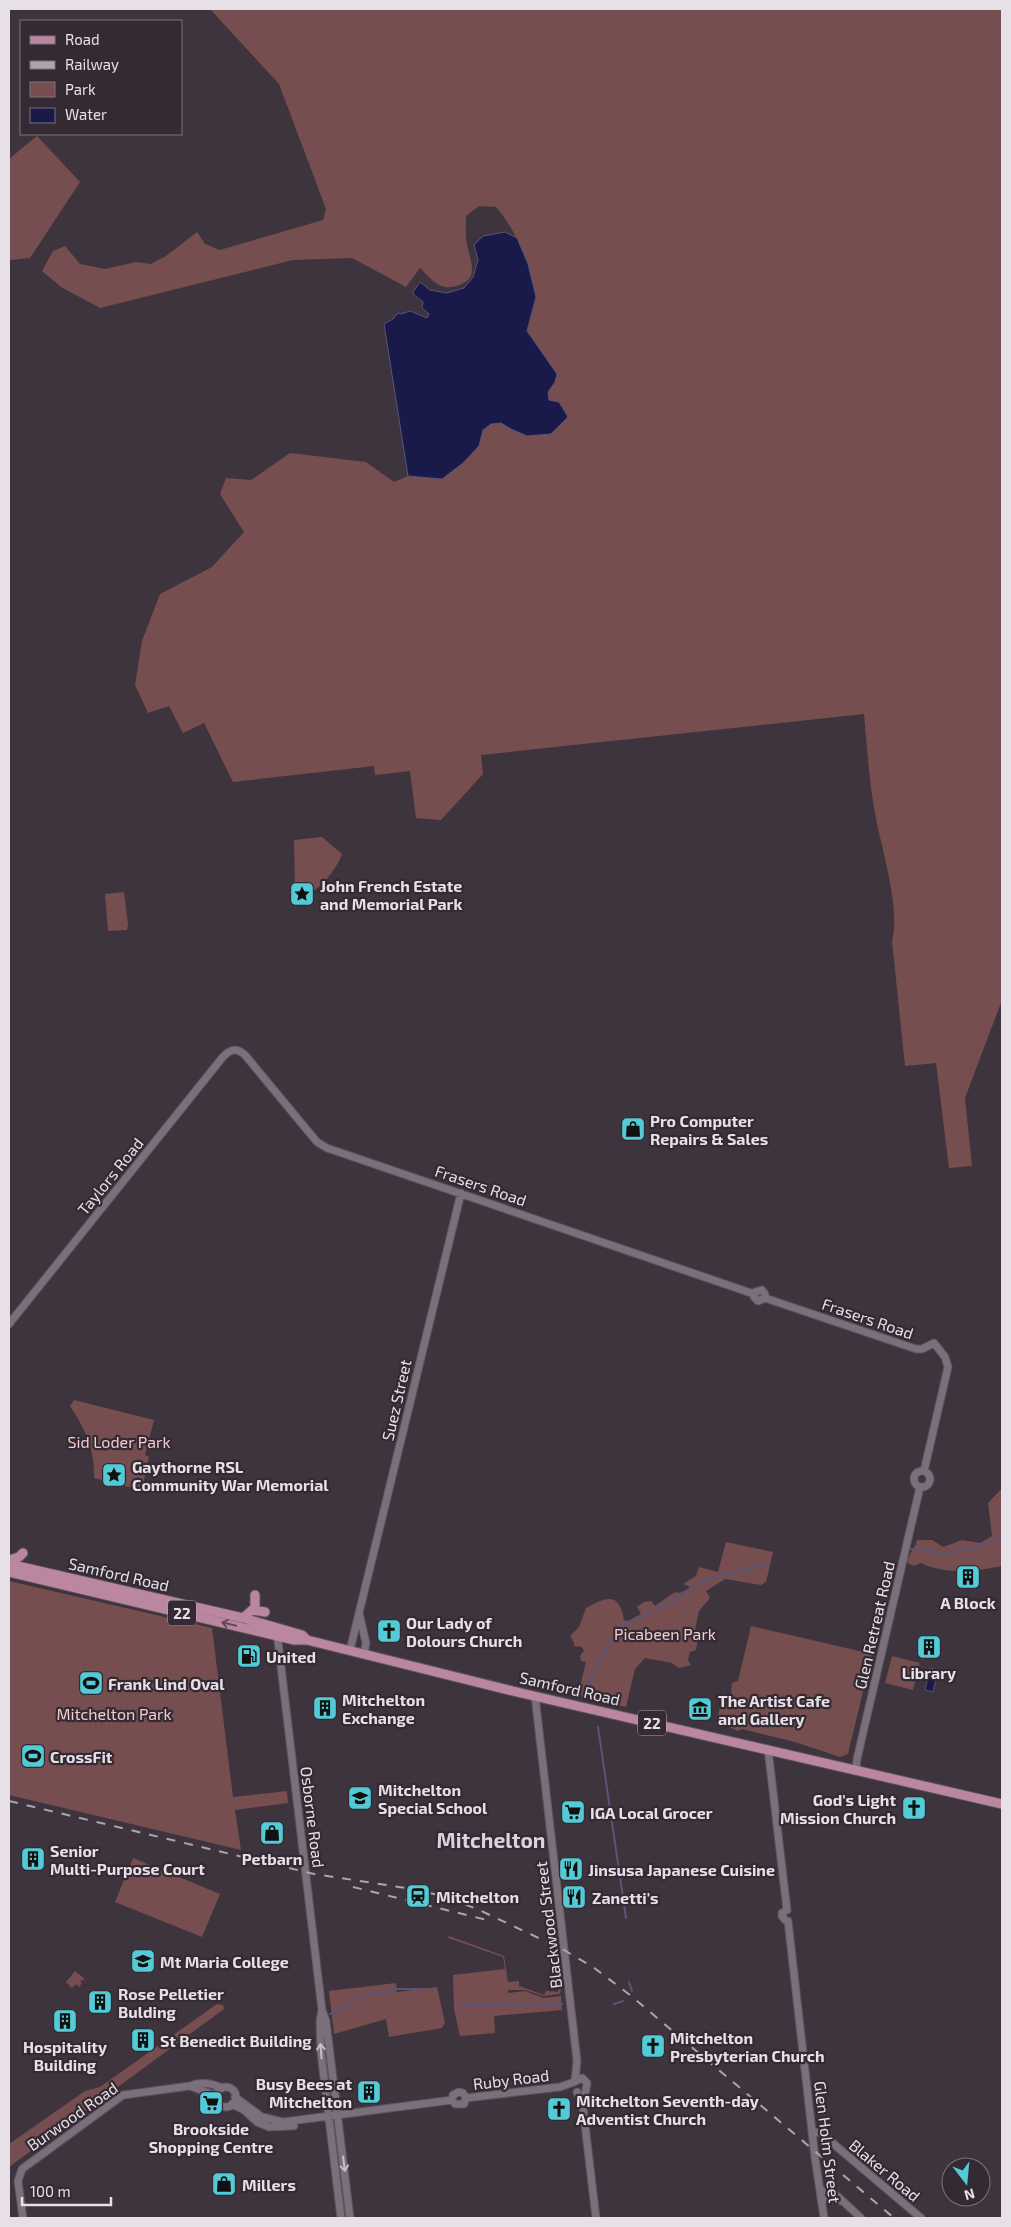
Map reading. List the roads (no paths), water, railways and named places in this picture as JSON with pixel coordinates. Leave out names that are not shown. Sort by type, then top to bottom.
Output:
[{"type":"main road","points":[[9,1560],[19,1557],[23,1553]]},
{"type":"main road","name":"Samford Road","points":[[9,1564],[243,1618],[277,1632]]},
{"type":"main road","name":"Samford Road","points":[[9,1572],[277,1632],[302,1635],[308,1640],[535,1696],[1002,1804]]},
{"type":"main road","points":[[255,1610],[256,1595]]},
{"type":"main road","points":[[243,1618],[250,1611],[265,1612]]},
{"type":"street","name":"Taylors Road","points":[[9,1324],[222,1058],[230,1050],[235,1050]]},
{"type":"street","name":"Frasers Road","points":[[235,1050],[245,1055],[317,1142],[327,1148],[754,1294],[757,1290],[762,1290],[765,1293],[765,1298],[916,1349],[922,1349],[934,1343]]},
{"type":"street","name":"Suez Street","points":[[350,1650],[461,1193]]},
{"type":"street","name":"Glen Retreat Road","points":[[924,1471],[948,1367],[944,1357],[934,1343]]},
{"type":"street","name":"Glen Retreat Road","points":[[919,1471],[924,1471],[929,1474],[931,1481],[928,1486],[920,1487],[916,1484],[914,1477],[919,1471]]},
{"type":"street","name":"Glen Retreat Road","points":[[856,1770],[920,1487]]},
{"type":"street","name":"Suez Street","points":[[359,1613],[366,1643],[364,1654]]},
{"type":"street","name":"Osborne Road","points":[[277,1632],[322,2010],[326,2021],[350,2218]]},
{"type":"street","name":"Blackwood Street","points":[[535,1696],[578,2061],[585,2079]]},
{"type":"street","name":"Glen Holm Street","points":[[768,1749],[787,1910],[782,1913],[782,1916],[788,1921],[824,2218]]},
{"type":"street","name":"Osborne Road","points":[[322,2010],[320,2022],[321,2053],[341,2218]]},
{"type":"street","name":"Blackwood Street","points":[[575,2081],[578,2061]]},
{"type":"street","points":[[583,2108],[573,2086],[575,2081],[580,2078],[585,2079],[588,2085],[583,2108],[596,2218]]},
{"type":"street","name":"Ruby Road","points":[[338,2115],[452,2100],[454,2094],[459,2092],[463,2093],[466,2098],[560,2087],[575,2081]]},
{"type":"street","name":"Burwood Road","points":[[23,2218],[18,2180],[27,2165],[123,2095],[203,2083],[222,2088]]},
{"type":"street","name":"Burwood Road","points":[[190,2086],[216,2096]]},
{"type":"street","name":"Ruby Road","points":[[560,2087],[576,2092]]},
{"type":"street","points":[[329,2118],[288,2122],[268,2120],[235,2097],[230,2089],[222,2088],[216,2096],[217,2102],[221,2105],[232,2104],[244,2110],[257,2122],[274,2128],[315,2124],[338,2115]]},
{"type":"street","points":[[576,2092],[582,2093],[586,2091]]},
{"type":"street","points":[[232,2104],[235,2097]]},
{"type":"street","name":"Blaker Road","points":[[813,2136],[824,2133],[921,2218]]},
{"type":"street","points":[[820,2191],[831,2191],[861,2218]]},
{"type":"street","points":[[822,2200],[833,2199],[841,2202]]},
{"type":"water","points":[[505,232],[517,238],[528,264],[536,297],[527,331],[557,374],[555,382],[548,392],[549,400],[559,402],[568,417],[551,434],[527,436],[501,423],[491,424],[483,430],[479,446],[463,463],[442,479],[408,476],[384,324],[393,319],[398,313],[410,311],[427,318],[429,314],[422,308],[423,302],[413,294],[420,282],[430,290],[447,293],[464,288],[473,277],[478,260],[474,245],[483,236]]},
{"type":"water","points":[[930,1668],[938,1670],[933,1692],[925,1690]]},
{"type":"waterway","points":[[908,1549],[928,1550],[940,1555],[981,1546],[1002,1539]]},
{"type":"waterway","points":[[582,1696],[606,1648],[622,1626],[673,1601],[699,1583],[768,1564]]},
{"type":"waterway","points":[[598,1727],[626,1918]]},
{"type":"waterway","points":[[629,1982],[632,1991]]},
{"type":"waterway","points":[[330,2014],[363,1995],[398,1989],[425,1989]]},
{"type":"waterway","points":[[614,2004],[623,2001]]},
{"type":"waterway","points":[[455,2005],[562,2004]]},
{"type":"railway","points":[[9,1801],[314,1874],[406,1888],[443,1896],[477,1909],[564,1950],[593,1967],[630,1995],[894,2218]]},
{"type":"railway","points":[[353,1887],[487,1920]]},
{"type":"place","name":"John French Estate and Memorial Park","points":[[302,894]]},
{"type":"place","name":"Pro Computer Repairs & Sales","points":[[633,1129]]},
{"type":"place","name":"Gaythorne RSL Community War Memorial","points":[[114,1475]]},
{"type":"place","name":"A Block","points":[[968,1577]]},
{"type":"place","name":"Our Lady of Dolours Church","points":[[389,1631]]},
{"type":"place","name":"Library","points":[[929,1647]]},
{"type":"place","name":"United","points":[[249,1656]]},
{"type":"place","name":"Frank Lind Oval","points":[[91,1683]]},
{"type":"place","name":"Mitchelton Exchange","points":[[325,1708]]},
{"type":"place","name":"The Artist Cafe and Gallery","points":[[700,1709]]},
{"type":"place","name":"CrossFit","points":[[33,1756]]},
{"type":"place","name":"Mitchelton Special School","points":[[360,1798]]},
{"type":"place","name":"God's Light Mission Church","points":[[914,1808]]},
{"type":"place","name":"IGA Local Grocer","points":[[573,1812]]},
{"type":"place","name":"Petbarn","points":[[272,1833]]},
{"type":"place","name":"Senior Multi-Purpose Court","points":[[33,1859]]},
{"type":"place","name":"Jinsusa Japanese Cuisine","points":[[571,1869]]},
{"type":"place","name":"Mitchelton","points":[[418,1896]]},
{"type":"place","name":"Zanetti's","points":[[574,1897]]},
{"type":"place","name":"Mt Maria College","points":[[143,1961]]},
{"type":"place","name":"Rose Pelletier Bulding","points":[[100,2002]]},
{"type":"place","name":"Hospitality Building","points":[[65,2021]]},
{"type":"place","name":"St Benedict Building","points":[[143,2040]]},
{"type":"place","name":"Mitchelton Presbyterian Church","points":[[653,2046]]},
{"type":"place","name":"Busy Bees at Mitchelton","points":[[369,2092]]},
{"type":"place","name":"Brookside Shopping Centre","points":[[211,2103]]},
{"type":"place","name":"Mitchelton Seventh-day Adventist Church","points":[[559,2109]]},
{"type":"place","name":"Millers","points":[[224,2184]]},
{"type":"district","name":"Mitchelton","points":[[491,1839]]},
{"type":"park label","name":"Sid Loder Park","points":[[119,1441]]},
{"type":"park label","name":"Picabeen Park","points":[[665,1633]]},
{"type":"park label","name":"Mitchelton Park","points":[[114,1713]]}]
